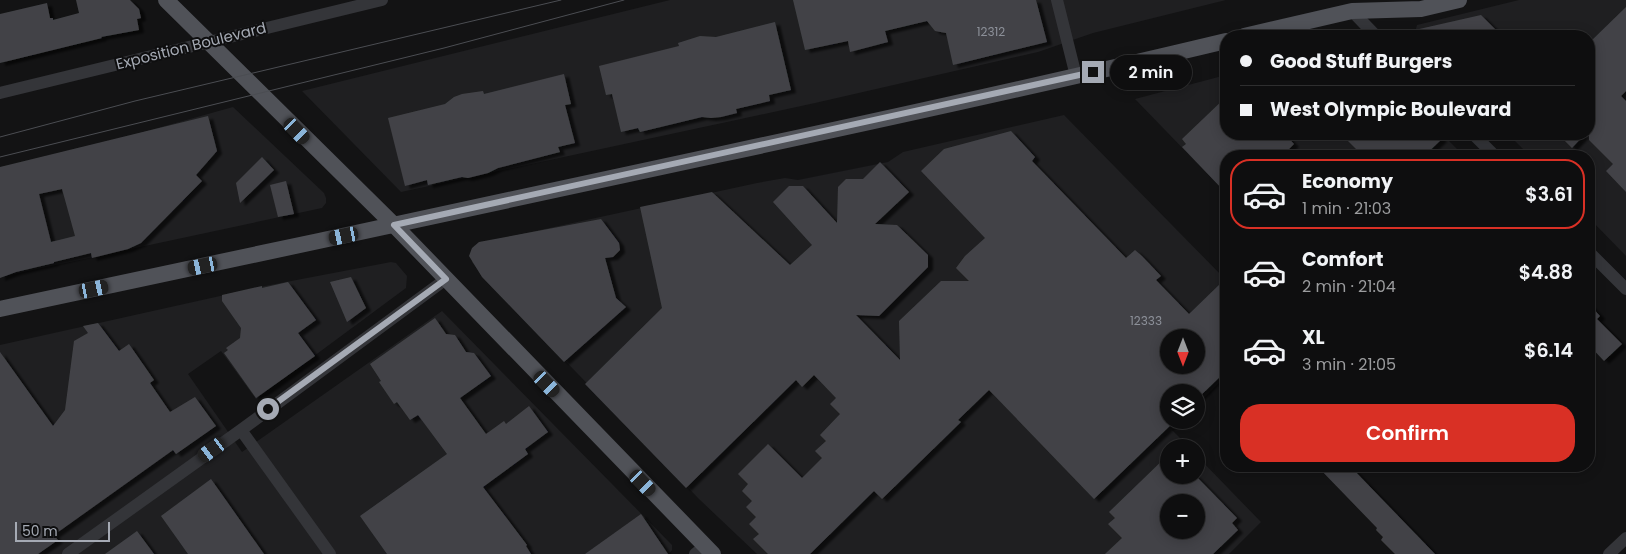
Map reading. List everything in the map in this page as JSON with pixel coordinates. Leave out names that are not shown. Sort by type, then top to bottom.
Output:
[{"type":"main road","points":[[166,0],[394,225],[704,551]]},
{"type":"main road","points":[[1352,11],[1370,0]]},
{"type":"main road","points":[[1270,30],[1352,11],[1421,9],[1459,0]]},
{"type":"main road","points":[[0,309],[1076,76],[1220,41]]},
{"type":"street","name":"Exposition Boulevard","points":[[0,93],[382,0]]},
{"type":"street","points":[[1056,0],[1076,76]]},
{"type":"street","points":[[1352,11],[1370,30]]},
{"type":"street","points":[[1479,140],[1489,150]]},
{"type":"street","points":[[1595,258],[1626,289]]},
{"type":"street","points":[[75,552],[446,279]]},
{"type":"street","points":[[241,430],[330,554]]},
{"type":"street","points":[[1609,554],[1626,538]]},
{"type":"shaded area","points":[[670,0],[1226,0],[1093,33],[1038,52],[815,103],[401,192],[302,91]]},
{"type":"shaded area","points":[[1519,0],[1626,0],[1626,256],[1595,224],[1595,150],[1524,150],[1514,140],[1595,140],[1595,30],[1416,30],[1417,25]]},
{"type":"shaded area","points":[[1220,77],[1220,140],[1448,140],[1458,150],[1220,150],[1220,187],[1135,99]]},
{"type":"shaded area","points":[[233,107],[324,193],[326,203],[322,208],[0,277],[0,172]]},
{"type":"shaded area","points":[[1064,115],[1220,274],[1220,382],[1205,397],[1205,384],[1160,384],[1160,429],[1173,429],[1181,439],[1160,439],[1160,484],[1205,484],[1205,464],[1261,522],[1229,554],[757,554],[699,499],[481,274],[472,262],[473,251],[480,243],[757,183],[785,178],[798,180],[888,162],[903,152]]},
{"type":"shaded area","points":[[391,262],[396,263],[407,276],[406,288],[256,399],[221,351],[188,374],[242,452],[442,311],[672,545],[672,550],[669,554],[0,554],[0,345],[265,286]]},
{"type":"building","points":[[76,0],[130,0],[139,9],[141,18],[137,19],[139,30],[101,37],[0,63],[0,14],[47,3],[50,18],[53,18],[53,20],[79,13]]},
{"type":"building","points":[[793,0],[1036,0],[1047,42],[953,65],[946,33],[935,31],[927,21],[885,31],[888,42],[850,52],[848,41],[805,50]]},
{"type":"building","points":[[1626,7],[1626,91],[1621,96],[1626,101],[1626,192],[1606,171],[1613,164],[1589,140],[1595,140],[1595,37]]},
{"type":"building","points":[[1481,15],[1496,30],[1415,30]]},
{"type":"building","points":[[775,22],[791,90],[769,95],[770,101],[736,109],[737,113],[721,117],[702,117],[640,132],[638,128],[621,132],[612,94],[606,95],[599,66],[679,46],[678,43],[700,36],[716,37]]},
{"type":"building","points":[[564,74],[571,104],[565,105],[575,143],[558,147],[560,152],[498,168],[488,173],[428,185],[427,180],[405,186],[388,118],[445,104],[462,94],[483,91],[484,94]]},
{"type":"building","points":[[1220,103],[1220,140],[1290,140],[1294,144],[1288,150],[1220,150],[1220,187],[1182,147],[1186,144],[1182,139]]},
{"type":"building","points":[[208,116],[217,151],[196,175],[202,181],[141,243],[128,249],[92,258],[91,253],[16,272],[0,278],[0,167]],"holes":[[[62,189],[75,236],[51,242],[39,194]]]},
{"type":"building","points":[[1011,131],[1035,157],[1032,161],[1126,258],[1135,250],[1142,256],[1161,276],[1156,280],[1189,314],[1220,284],[1220,377],[1205,391],[1205,384],[1160,384],[1160,429],[1167,429],[1094,499],[989,390],[958,420],[961,422],[882,499],[874,491],[810,554],[768,554],[753,539],[759,534],[749,524],[756,517],[746,507],[752,501],[742,491],[748,484],[738,474],[768,444],[802,478],[822,458],[815,451],[826,441],[820,435],[840,414],[830,404],[836,398],[814,375],[802,387],[796,380],[686,488],[585,384],[662,308],[640,207],[712,192],[790,265],[812,245],[773,202],[789,186],[803,186],[837,223],[838,187],[846,179],[863,179],[880,162],[909,192],[875,224],[897,225],[928,255],[928,267],[879,316],[856,315],[900,360],[899,321],[941,281],[969,281],[956,268],[965,256],[985,238],[921,171],[944,149]]},
{"type":"building","points":[[1347,140],[1441,140],[1430,150],[1357,150]]},
{"type":"building","points":[[1564,140],[1579,140],[1572,148]]},
{"type":"building","points":[[262,157],[274,170],[240,203],[236,183]]},
{"type":"building","points":[[286,181],[294,214],[278,217],[270,185]]},
{"type":"building","points":[[601,219],[619,243],[620,250],[613,257],[605,258],[616,298],[626,307],[564,362],[482,277],[469,256],[472,248],[479,242]]},
{"type":"building","points":[[351,277],[366,308],[347,322],[330,282]]},
{"type":"building","points":[[288,282],[316,320],[298,333],[315,356],[256,398],[224,353],[228,350],[226,348],[240,338],[241,328],[222,301],[222,295]]},
{"type":"building","points":[[1595,311],[1600,316],[1597,319],[1622,344],[1604,361],[1595,351]]},
{"type":"building","points":[[435,318],[446,334],[455,335],[466,352],[474,353],[491,376],[460,398],[486,434],[504,421],[506,424],[529,406],[548,432],[525,449],[528,454],[483,487],[527,545],[531,554],[387,554],[360,516],[447,454],[418,415],[410,420],[397,402],[394,404],[379,382],[381,381],[370,364]]},
{"type":"building","points":[[98,323],[119,351],[129,344],[154,380],[150,383],[170,412],[195,397],[216,426],[176,454],[173,450],[54,535],[58,540],[38,554],[0,554],[0,352],[53,426],[65,410],[74,341],[88,333],[83,326]]},
{"type":"building","points":[[1160,463],[1160,484],[1204,484],[1237,518],[1232,523],[1238,530],[1213,554],[1105,554],[1122,538],[1108,524],[1115,518],[1109,512]]},
{"type":"building","points":[[1323,472],[1356,472],[1435,554],[1395,554],[1381,540],[1383,537],[1376,530],[1377,528]]},
{"type":"building","points":[[211,479],[264,554],[188,554],[161,516]]},
{"type":"building","points":[[641,514],[668,554],[585,554]]},
{"type":"building","points":[[137,531],[154,554],[105,554]]},
{"type":"tram line","points":[[0,137],[135,101],[561,0]]},
{"type":"tram line","points":[[0,157],[444,48],[624,0]]},
{"type":"route","points":[[268,409],[446,279],[394,225],[1093,72]]}]
